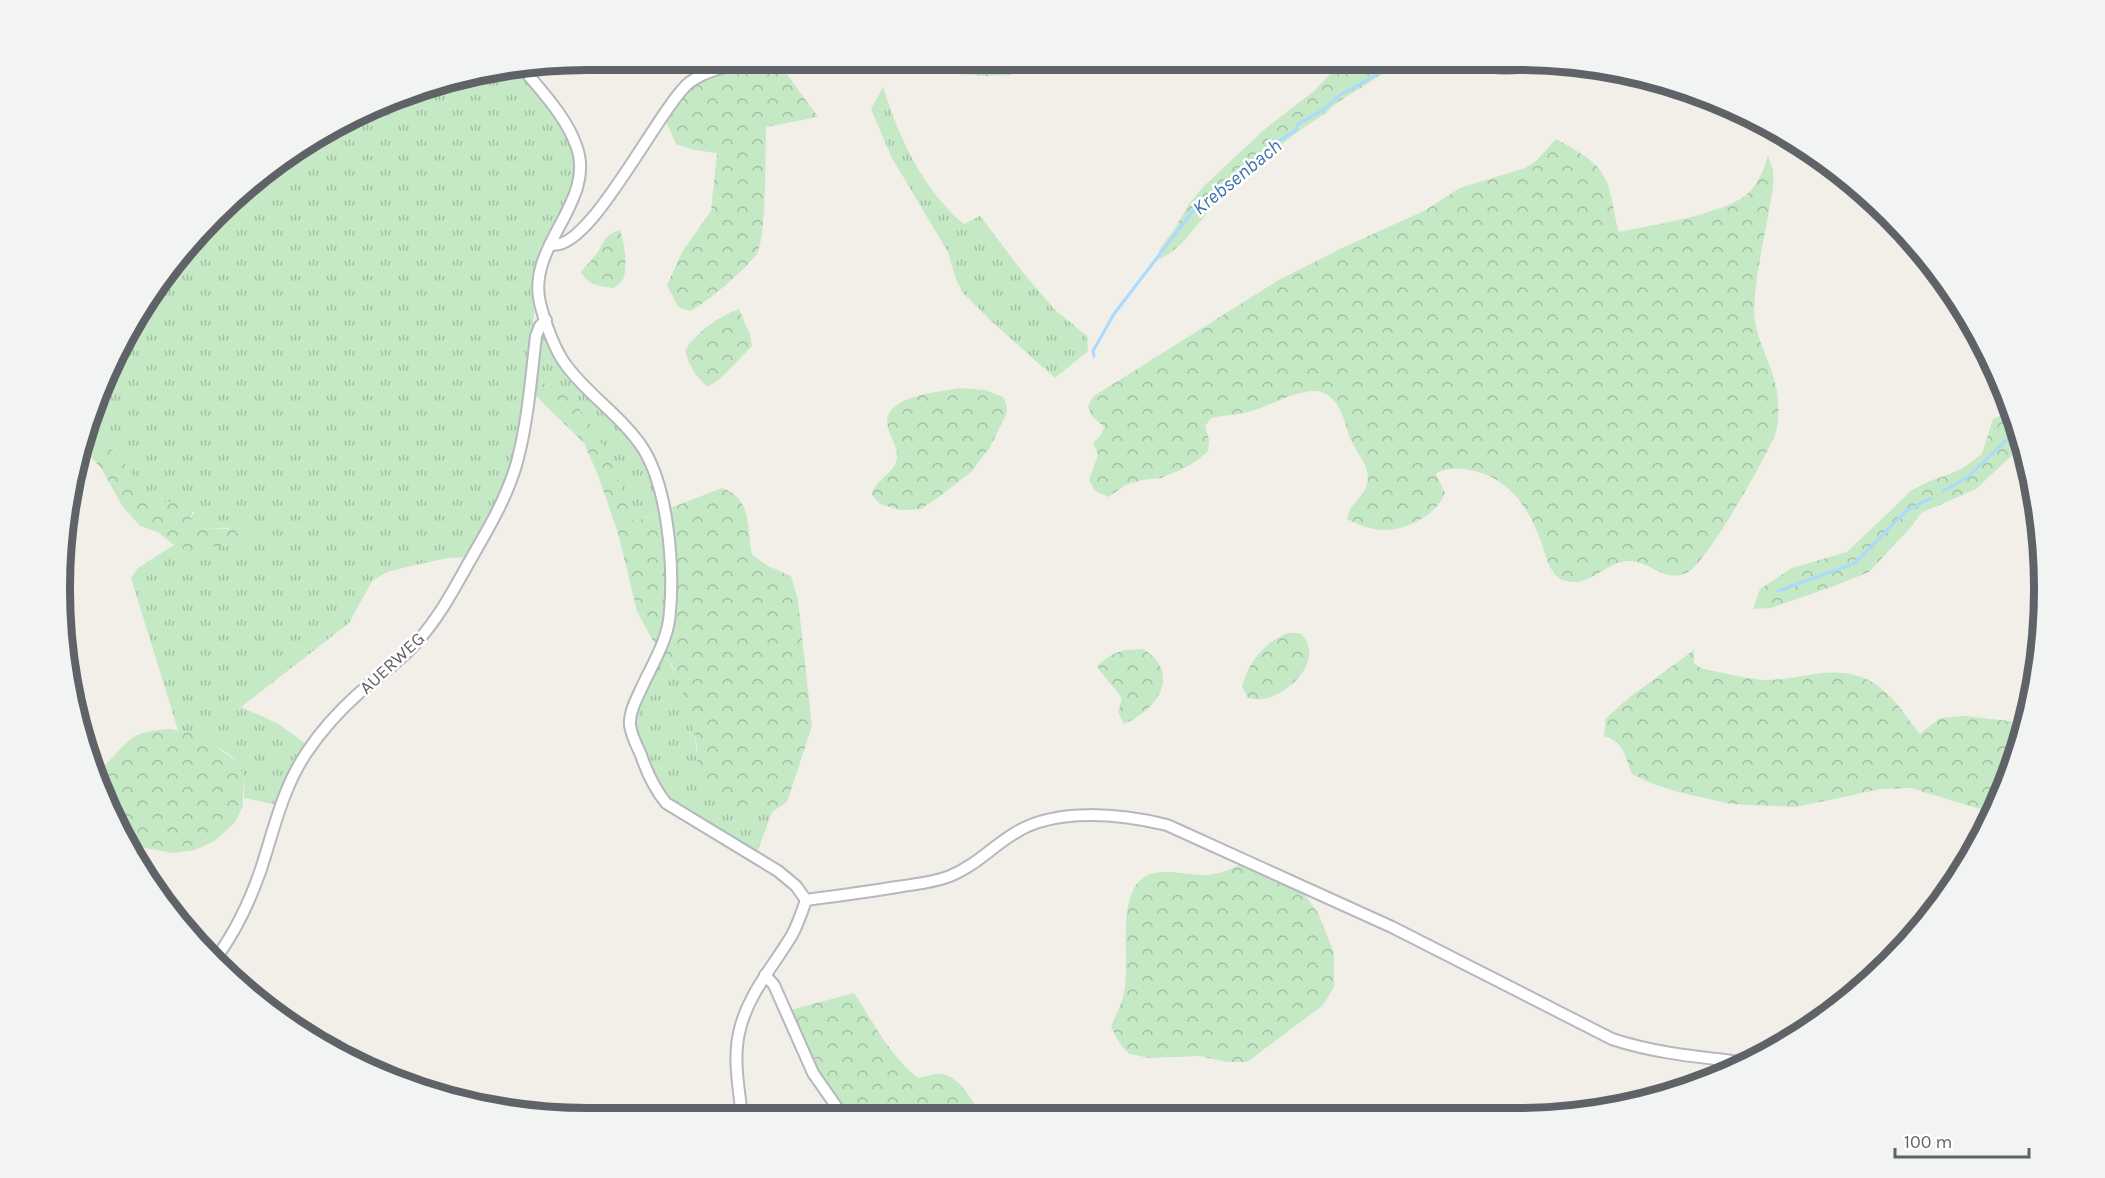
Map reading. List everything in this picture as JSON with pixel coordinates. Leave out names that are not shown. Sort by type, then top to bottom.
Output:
[{"type":"street","points":[[550,244],[562,245],[571,241],[624,177],[666,111],[689,83],[715,70]]},
{"type":"street","points":[[528,74],[564,122],[579,154],[580,178],[576,192],[542,261],[538,288],[540,303],[565,364],[639,442],[658,479],[662,497],[669,554],[670,616],[668,630],[635,703],[630,725],[647,773],[666,803],[778,871],[796,886],[806,900]]},
{"type":"street","name":"AUERWEG","points":[[219,953],[232,935],[247,905],[279,809],[307,752],[332,720],[414,646],[426,632],[445,604],[505,498],[517,462],[523,431],[536,336],[546,320]]},
{"type":"street","points":[[806,900],[920,884],[950,876],[977,861],[1027,826],[1042,820],[1083,816],[1146,820],[1167,825],[1392,927],[1612,1039],[1664,1052],[1731,1061]]},
{"type":"street","points":[[741,1108],[737,1063],[739,1033],[748,1004],[793,933],[806,900]]},
{"type":"street","points":[[765,975],[774,985],[813,1073],[837,1108]]},
{"type":"green space","points":[[728,70],[784,70],[818,117],[766,127],[764,211],[757,253],[736,276],[690,311],[678,307],[667,285],[682,252],[711,211],[717,153],[694,150],[676,144],[665,119],[687,90],[703,78]]},
{"type":"green space","points":[[953,70],[1042,70],[1008,75],[960,74]]},
{"type":"green space","points":[[1334,70],[1389,70],[1338,102],[1256,165],[1218,200],[1183,242],[1159,259],[1159,250],[1189,204],[1204,186],[1265,129],[1314,91]]},
{"type":"green space","points":[[523,75],[561,124],[576,156],[574,187],[536,298],[519,441],[503,493],[469,557],[448,558],[411,566],[387,572],[372,581],[349,623],[241,707],[277,723],[309,746],[277,805],[244,798],[242,773],[235,760],[212,743],[178,730],[131,578],[144,578],[174,554],[188,549],[237,545],[255,539],[228,528],[205,529],[190,522],[194,512],[172,502],[153,503],[137,486],[122,458],[94,435],[110,391],[140,330],[158,301],[199,247],[222,222],[247,199],[301,158],[360,124],[422,98],[455,88]]},
{"type":"green space","points":[[883,87],[905,144],[936,195],[964,224],[980,216],[1054,309],[1087,336],[1088,351],[1055,378],[963,293],[948,252],[892,158],[871,109]]},
{"type":"green space","points":[[1556,139],[1588,158],[1602,173],[1611,194],[1619,232],[1702,214],[1733,203],[1753,188],[1763,171],[1768,155],[1771,164],[1773,189],[1754,307],[1757,332],[1777,391],[1777,428],[1735,509],[1708,550],[1688,572],[1673,576],[1639,563],[1624,561],[1582,581],[1563,580],[1550,567],[1531,518],[1516,497],[1496,480],[1466,469],[1448,469],[1436,474],[1445,493],[1436,507],[1414,523],[1396,529],[1377,530],[1347,519],[1351,508],[1365,489],[1367,472],[1350,438],[1339,408],[1331,398],[1319,391],[1300,393],[1247,412],[1211,418],[1205,426],[1209,440],[1208,451],[1195,462],[1161,478],[1126,485],[1108,497],[1095,491],[1089,480],[1098,455],[1093,443],[1101,435],[1104,427],[1092,416],[1088,406],[1094,396],[1277,281],[1342,248],[1424,211],[1460,188],[1525,168],[1536,161]]},
{"type":"green space","points":[[620,230],[625,263],[622,281],[614,288],[591,283],[581,272],[606,238]]},
{"type":"green space","points":[[739,309],[752,346],[721,378],[708,387],[693,370],[685,350],[709,325]]},
{"type":"green space","points":[[546,335],[647,460],[661,511],[634,522],[610,460],[585,417],[570,400],[553,387],[534,381],[539,340]]},
{"type":"green space","points":[[534,381],[553,387],[570,399],[585,416],[610,460],[634,522],[722,488],[739,499],[744,507],[752,555],[768,566],[791,576],[798,600],[812,726],[787,802],[772,812],[742,815],[722,810],[708,786],[696,757],[697,745],[683,693],[671,663],[653,641],[637,611],[618,533],[598,475],[584,443],[533,393]]},
{"type":"green space","points":[[960,388],[985,390],[1003,397],[1007,406],[1006,415],[990,447],[972,471],[921,509],[900,510],[880,504],[872,495],[874,489],[893,468],[897,458],[888,427],[888,417],[893,408],[913,397]]},
{"type":"green space","points":[[2004,414],[2016,452],[1976,489],[1921,513],[1869,572],[1771,608],[1753,609],[1760,589],[1792,568],[1847,552],[1912,490],[1963,468],[1982,454],[1993,419]]},
{"type":"green space","points":[[94,435],[122,458],[137,486],[153,503],[195,500],[190,522],[205,529],[249,529],[255,539],[238,546],[205,547],[179,552],[144,578],[131,578],[138,568],[174,545],[158,532],[140,526],[123,507],[101,468],[88,455]]},
{"type":"green space","points":[[1287,633],[1300,633],[1307,643],[1309,653],[1307,664],[1301,674],[1284,691],[1273,696],[1261,699],[1248,698],[1242,686],[1253,661],[1264,648]]},
{"type":"green space","points":[[1143,649],[1155,659],[1162,669],[1161,691],[1147,710],[1124,724],[1118,712],[1122,699],[1097,666],[1118,652]]},
{"type":"green space","points":[[1694,650],[1694,663],[1699,667],[1753,679],[1776,680],[1825,673],[1861,677],[1880,687],[1920,734],[1940,718],[1966,716],[2017,722],[2007,756],[1985,809],[1911,788],[1881,789],[1796,807],[1731,804],[1678,792],[1632,774],[1620,746],[1604,736],[1606,718],[1630,697]]},
{"type":"green space","points":[[663,653],[676,674],[687,703],[694,733],[696,757],[742,815],[772,812],[757,853],[667,798],[650,770],[640,747],[635,717],[643,694]]},
{"type":"green space","points":[[169,729],[190,732],[208,740],[238,763],[243,775],[243,806],[235,822],[216,840],[195,850],[173,853],[140,849],[124,818],[102,767],[133,738],[153,731]]},
{"type":"green space","points":[[1242,864],[1301,890],[1318,913],[1334,953],[1334,987],[1323,1005],[1247,1062],[1228,1062],[1199,1056],[1150,1058],[1129,1054],[1120,1044],[1111,1027],[1124,993],[1127,911],[1137,883],[1155,873],[1207,875]]},
{"type":"green space","points":[[854,993],[883,1038],[908,1069],[918,1078],[939,1074],[949,1076],[965,1090],[976,1108],[840,1108],[822,1084],[787,1011]]},
{"type":"waterway","name":"Krebsenbach","points":[[1094,356],[1093,351],[1114,314],[1196,207],[1204,207],[1216,192],[1229,183],[1238,172],[1266,149],[1295,131],[1298,124],[1382,70]]},
{"type":"waterway","points":[[1943,491],[1968,477],[2011,436]]},
{"type":"waterway","points":[[1778,591],[1855,563],[1906,511],[1931,498]]}]
